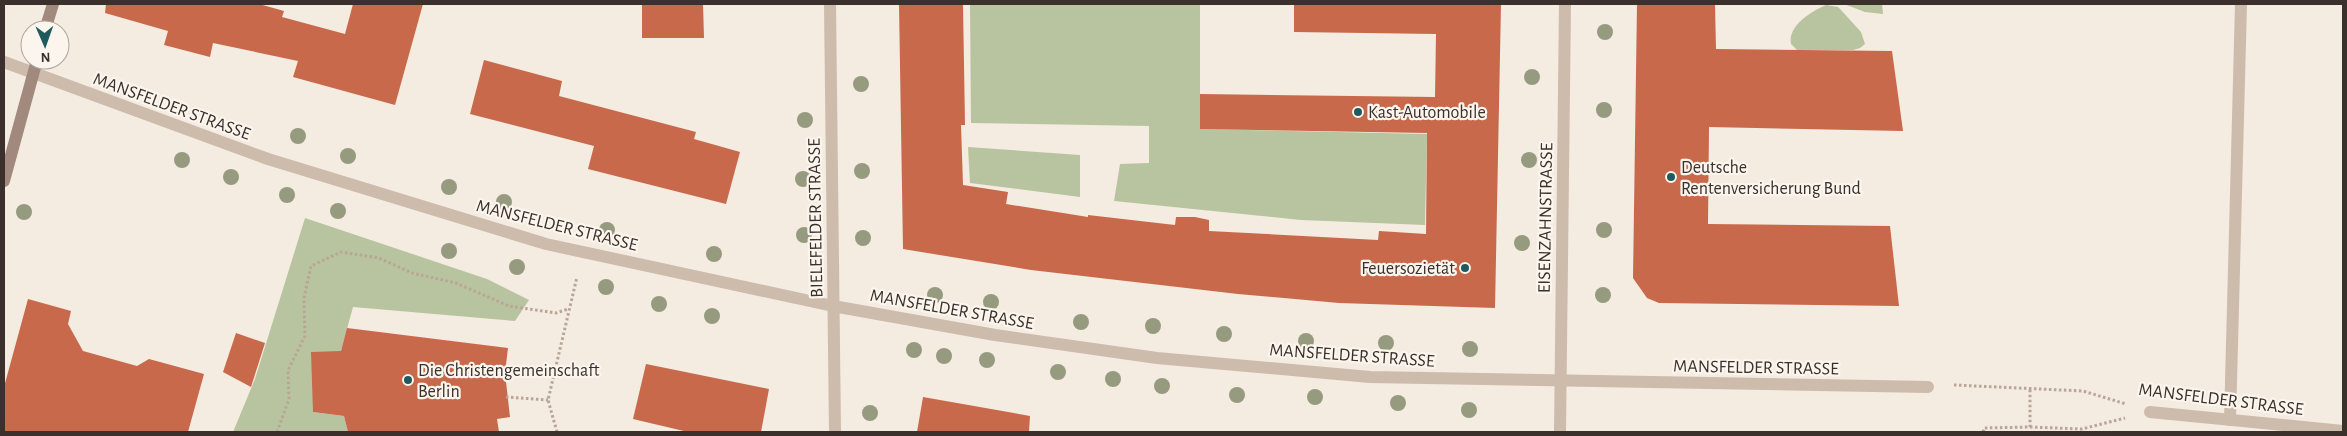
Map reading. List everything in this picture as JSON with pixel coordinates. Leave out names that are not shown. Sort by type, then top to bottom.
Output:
[{"type":"main road","points":[[48,20],[52,4]]},
{"type":"main road","points":[[4,181],[34,70]]},
{"type":"street","name":"BIELEFELDER STRASSE","points":[[830,4],[836,432]]},
{"type":"street","name":"EISENZAHNSTRASSE","points":[[1560,432],[1565,4]]},
{"type":"street","points":[[2230,420],[2241,4]]},
{"type":"street","name":"MANSFELDER STRASSE","points":[[4,62],[268,159],[546,244],[833,306],[995,335],[1158,358],[1370,377],[1928,387]]},
{"type":"street","name":"MANSFELDER STRASSE","points":[[2150,412],[2343,432]]},
{"type":"path","points":[[277,432],[289,399],[288,370],[305,336],[304,298],[311,266],[341,252],[379,258],[412,273],[456,283],[509,306],[556,313],[568,309],[548,400],[557,432]]},
{"type":"path","name":"MANSFELDER STRASSE","points":[[1947,384],[2083,391],[2150,412]]},
{"type":"path","points":[[2030,389],[2030,427]]},
{"type":"path","points":[[506,397],[548,400]]},
{"type":"path","points":[[1983,432],[1984,428],[2082,429],[2150,412]]},
{"type":"green space","points":[[970,4],[1200,4],[1200,129],[1427,134],[1425,225],[1301,220],[1114,201],[1120,164],[1149,163],[1149,126],[971,123]]},
{"type":"green space","points":[[1844,4],[1882,4],[1883,14],[1865,12]]},
{"type":"green space","points":[[1826,5],[1838,7],[1861,32],[1865,44],[1853,50],[1797,50],[1791,44],[1791,37],[1797,25],[1808,15]]},
{"type":"green space","points":[[968,147],[1080,155],[1080,197],[970,183]]},
{"type":"green space","points":[[305,218],[487,279],[529,300],[515,321],[353,307],[341,351],[313,412],[344,416],[348,432],[233,432],[255,379]]},
{"type":"building","points":[[106,4],[259,4],[284,11],[282,17],[345,34],[353,4],[423,4],[395,105],[293,77],[298,61],[213,43],[210,57],[164,45],[168,31],[105,13]]},
{"type":"building","points":[[642,4],[703,4],[704,38],[642,38]]},
{"type":"building","points":[[899,4],[963,4],[965,125],[961,125],[963,185],[1008,192],[1006,204],[1088,217],[1088,215],[1175,225],[1176,217],[1195,217],[1209,220],[1209,231],[1378,240],[1379,231],[1426,234],[1427,133],[1200,129],[1200,94],[1435,97],[1436,34],[1294,32],[1294,4],[1501,4],[1495,308],[1339,303],[1238,294],[1031,270],[903,249]]},
{"type":"building","name":"Deutsche Rentenversicherung Bund","points":[[1637,4],[1715,4],[1716,49],[1892,51],[1903,131],[1709,127],[1708,224],[1890,226],[1899,306],[1659,303],[1647,298],[1633,278]]},
{"type":"building","points":[[484,60],[562,81],[559,96],[696,132],[694,139],[740,152],[726,204],[588,169],[594,146],[470,114]]},
{"type":"building","points":[[28,299],[71,311],[68,324],[83,351],[137,366],[149,359],[204,374],[188,432],[4,432],[4,387]]},
{"type":"building","name":"Die Christengemeinschaft Berlin","points":[[347,328],[508,348],[505,373],[510,417],[497,419],[499,432],[348,432],[344,416],[313,412],[311,352],[341,351]]},
{"type":"building","points":[[236,333],[265,343],[251,387],[223,372]]},
{"type":"building","points":[[646,364],[769,389],[761,432],[688,432],[633,419]]},
{"type":"building","points":[[923,397],[1030,416],[1029,432],[917,432]]},
{"type":"place","name":"Kast-Automobile","points":[[1358,112]]},
{"type":"place","name":"Deutsche Rentenversicherung Bund","points":[[1671,177]]},
{"type":"place","name":"Feuersozietät","points":[[1465,268]]},
{"type":"place","name":"Die Christengemeinschaft Berlin","points":[[408,380]]}]
